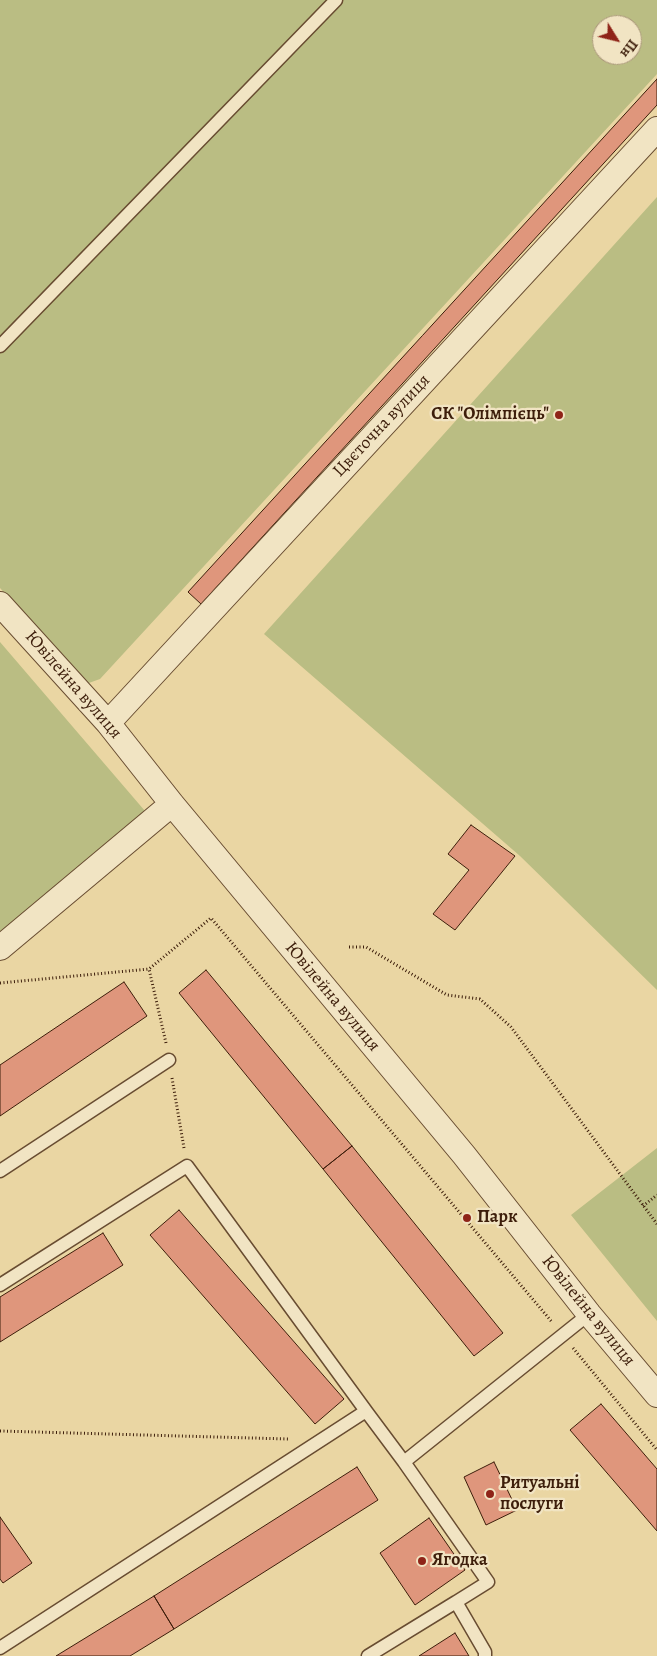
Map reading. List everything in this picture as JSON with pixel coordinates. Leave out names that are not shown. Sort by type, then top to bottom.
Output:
[{"type":"street","name":"Цвєточна вулиця","points":[[108,723],[657,129]]},
{"type":"street","name":"Ювілейна вулиця","points":[[0,604],[108,723],[172,804],[458,1148],[589,1314],[657,1395]]},
{"type":"street","points":[[0,948],[172,804]]},
{"type":"lane","points":[[0,346],[336,0]]},
{"type":"lane","points":[[0,1171],[169,1060]]},
{"type":"lane","points":[[0,1285],[187,1166],[404,1462],[488,1582],[368,1656]]},
{"type":"lane","points":[[404,1462],[589,1314]]},
{"type":"lane","points":[[0,1648],[366,1410]]},
{"type":"lane","points":[[456,1602],[485,1652],[485,1656]]},
{"type":"path","points":[[0,983],[150,969],[211,918],[563,1335],[657,1450]]},
{"type":"path","points":[[350,947],[366,947],[447,995],[480,999],[511,1027],[657,1224]]},
{"type":"path","points":[[150,969],[169,1060],[187,1166]]},
{"type":"path","points":[[643,1206],[657,1195]]},
{"type":"path","points":[[0,1431],[321,1440]]},
{"type":"green space","points":[[0,0],[657,0],[657,74],[100,679],[86,684],[0,588]]},
{"type":"green space","name":"СК \"Олімпієць\"","points":[[657,197],[657,990],[520,856],[264,634]]},
{"type":"green space","points":[[0,642],[151,818],[0,947]]},
{"type":"green space","points":[[657,1148],[657,1321],[571,1215]]},
{"type":"building","points":[[657,79],[657,105],[201,604],[188,592]]},
{"type":"building","points":[[471,825],[515,856],[455,930],[433,914],[469,870],[448,854]]},
{"type":"building","points":[[206,970],[352,1146],[323,1169],[179,993]]},
{"type":"building","points":[[124,982],[147,1016],[0,1116],[0,1065]]},
{"type":"building","points":[[352,1146],[503,1333],[474,1356],[323,1169]]},
{"type":"building","points":[[179,1210],[344,1399],[315,1424],[150,1235]]},
{"type":"building","points":[[103,1233],[123,1265],[0,1342],[0,1297]]},
{"type":"building","points":[[601,1404],[657,1469],[657,1531],[570,1430]]},
{"type":"building","name":"Ритуальні послуги","points":[[494,1462],[517,1510],[486,1525],[464,1477]]},
{"type":"building","points":[[357,1467],[378,1500],[174,1629],[154,1596]]},
{"type":"building","points":[[0,1517],[32,1563],[3,1583],[0,1579]]},
{"type":"building","name":"Ягодка","points":[[429,1518],[465,1570],[415,1605],[380,1553]]},
{"type":"building","points":[[154,1596],[174,1629],[130,1656],[56,1656]]},
{"type":"building","points":[[455,1633],[469,1656],[419,1656]]},
{"type":"place","name":"СК \"Олімпієць\"","points":[[559,415]]},
{"type":"place","name":"Парк","points":[[467,1218]]},
{"type":"place","name":"Ритуальні послуги","points":[[490,1494]]},
{"type":"place","name":"Ягодка","points":[[422,1561]]}]
